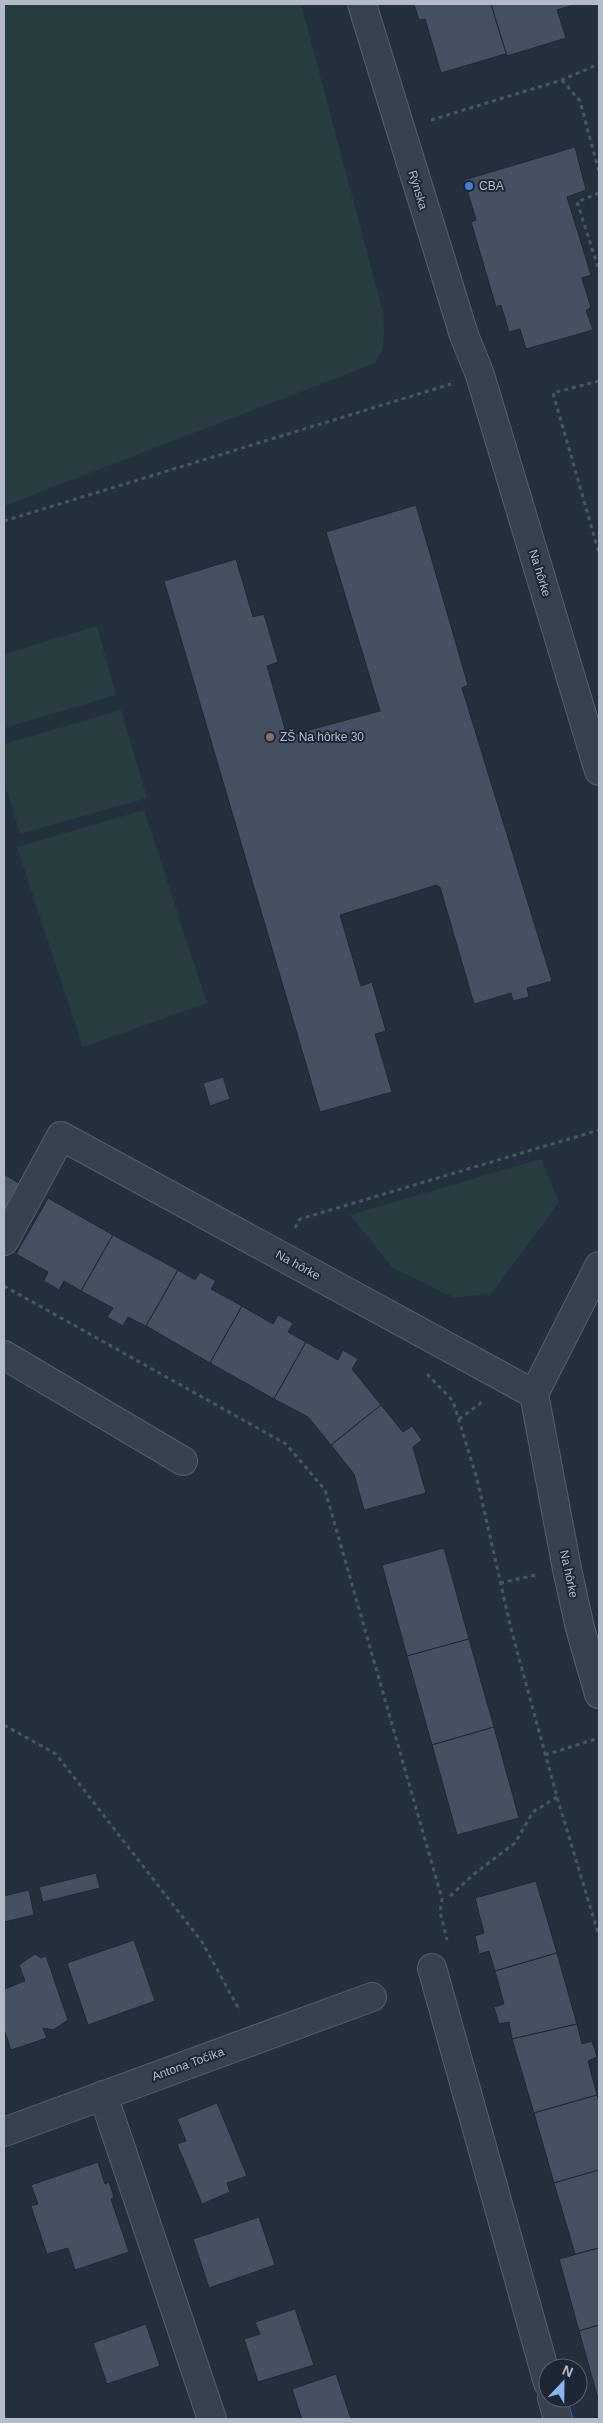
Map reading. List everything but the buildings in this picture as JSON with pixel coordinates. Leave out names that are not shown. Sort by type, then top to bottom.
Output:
[{"type":"street","name":"Rýnska","points":[[362,4],[464,335],[480,375]]},
{"type":"street","name":"Na hôrke","points":[[480,375],[599,771]]},
{"type":"street","name":"Na hôrke","points":[[4,1242],[61,1136],[534,1394],[567,1568],[580,1628],[599,1694]]},
{"type":"street","points":[[534,1394],[599,1266]]},
{"type":"street","points":[[4,1356],[183,1461]]},
{"type":"street","points":[[432,1968],[541,2358]]},
{"type":"street","name":"Antona Točíka","points":[[4,2132],[372,1997]]},
{"type":"street","points":[[103,2095],[212,2419]]},
{"type":"path","points":[[400,132],[429,120],[562,80],[599,64]]},
{"type":"path","points":[[562,80],[580,101],[599,172]]},
{"type":"path","points":[[599,192],[577,202],[599,270]]},
{"type":"path","points":[[4,521],[480,375]]},
{"type":"path","points":[[599,381],[553,393],[599,553]]},
{"type":"path","points":[[280,1255],[300,1219],[599,1130]]},
{"type":"path","points":[[4,1286],[286,1444],[325,1490],[442,1900],[440,1912],[447,1941]]},
{"type":"path","points":[[426,1372],[453,1402],[472,1462],[510,1629],[557,1797],[599,1936]]},
{"type":"path","points":[[4,1724],[56,1754],[202,1942],[256,2040]]},
{"type":"path","points":[[545,1755],[599,1738]]},
{"type":"path","points":[[450,1896],[474,1874],[515,1843],[533,1812],[557,1797]]},
{"type":"green space","points":[[4,4],[301,4],[384,316],[383,348],[375,363],[4,506]]},
{"type":"green space","points":[[97,626],[116,695],[4,728],[4,654]]},
{"type":"green space","points":[[121,710],[147,798],[20,834],[4,781],[4,744]]},
{"type":"green space","points":[[144,810],[207,1003],[83,1047],[17,847]]},
{"type":"green space","points":[[541,1159],[559,1202],[492,1293],[455,1298],[393,1268],[350,1215]]},
{"type":"place","name":"CBA","points":[[469,186]]},
{"type":"place","name":"ZŠ Na hôrke 30","points":[[270,737]]}]
